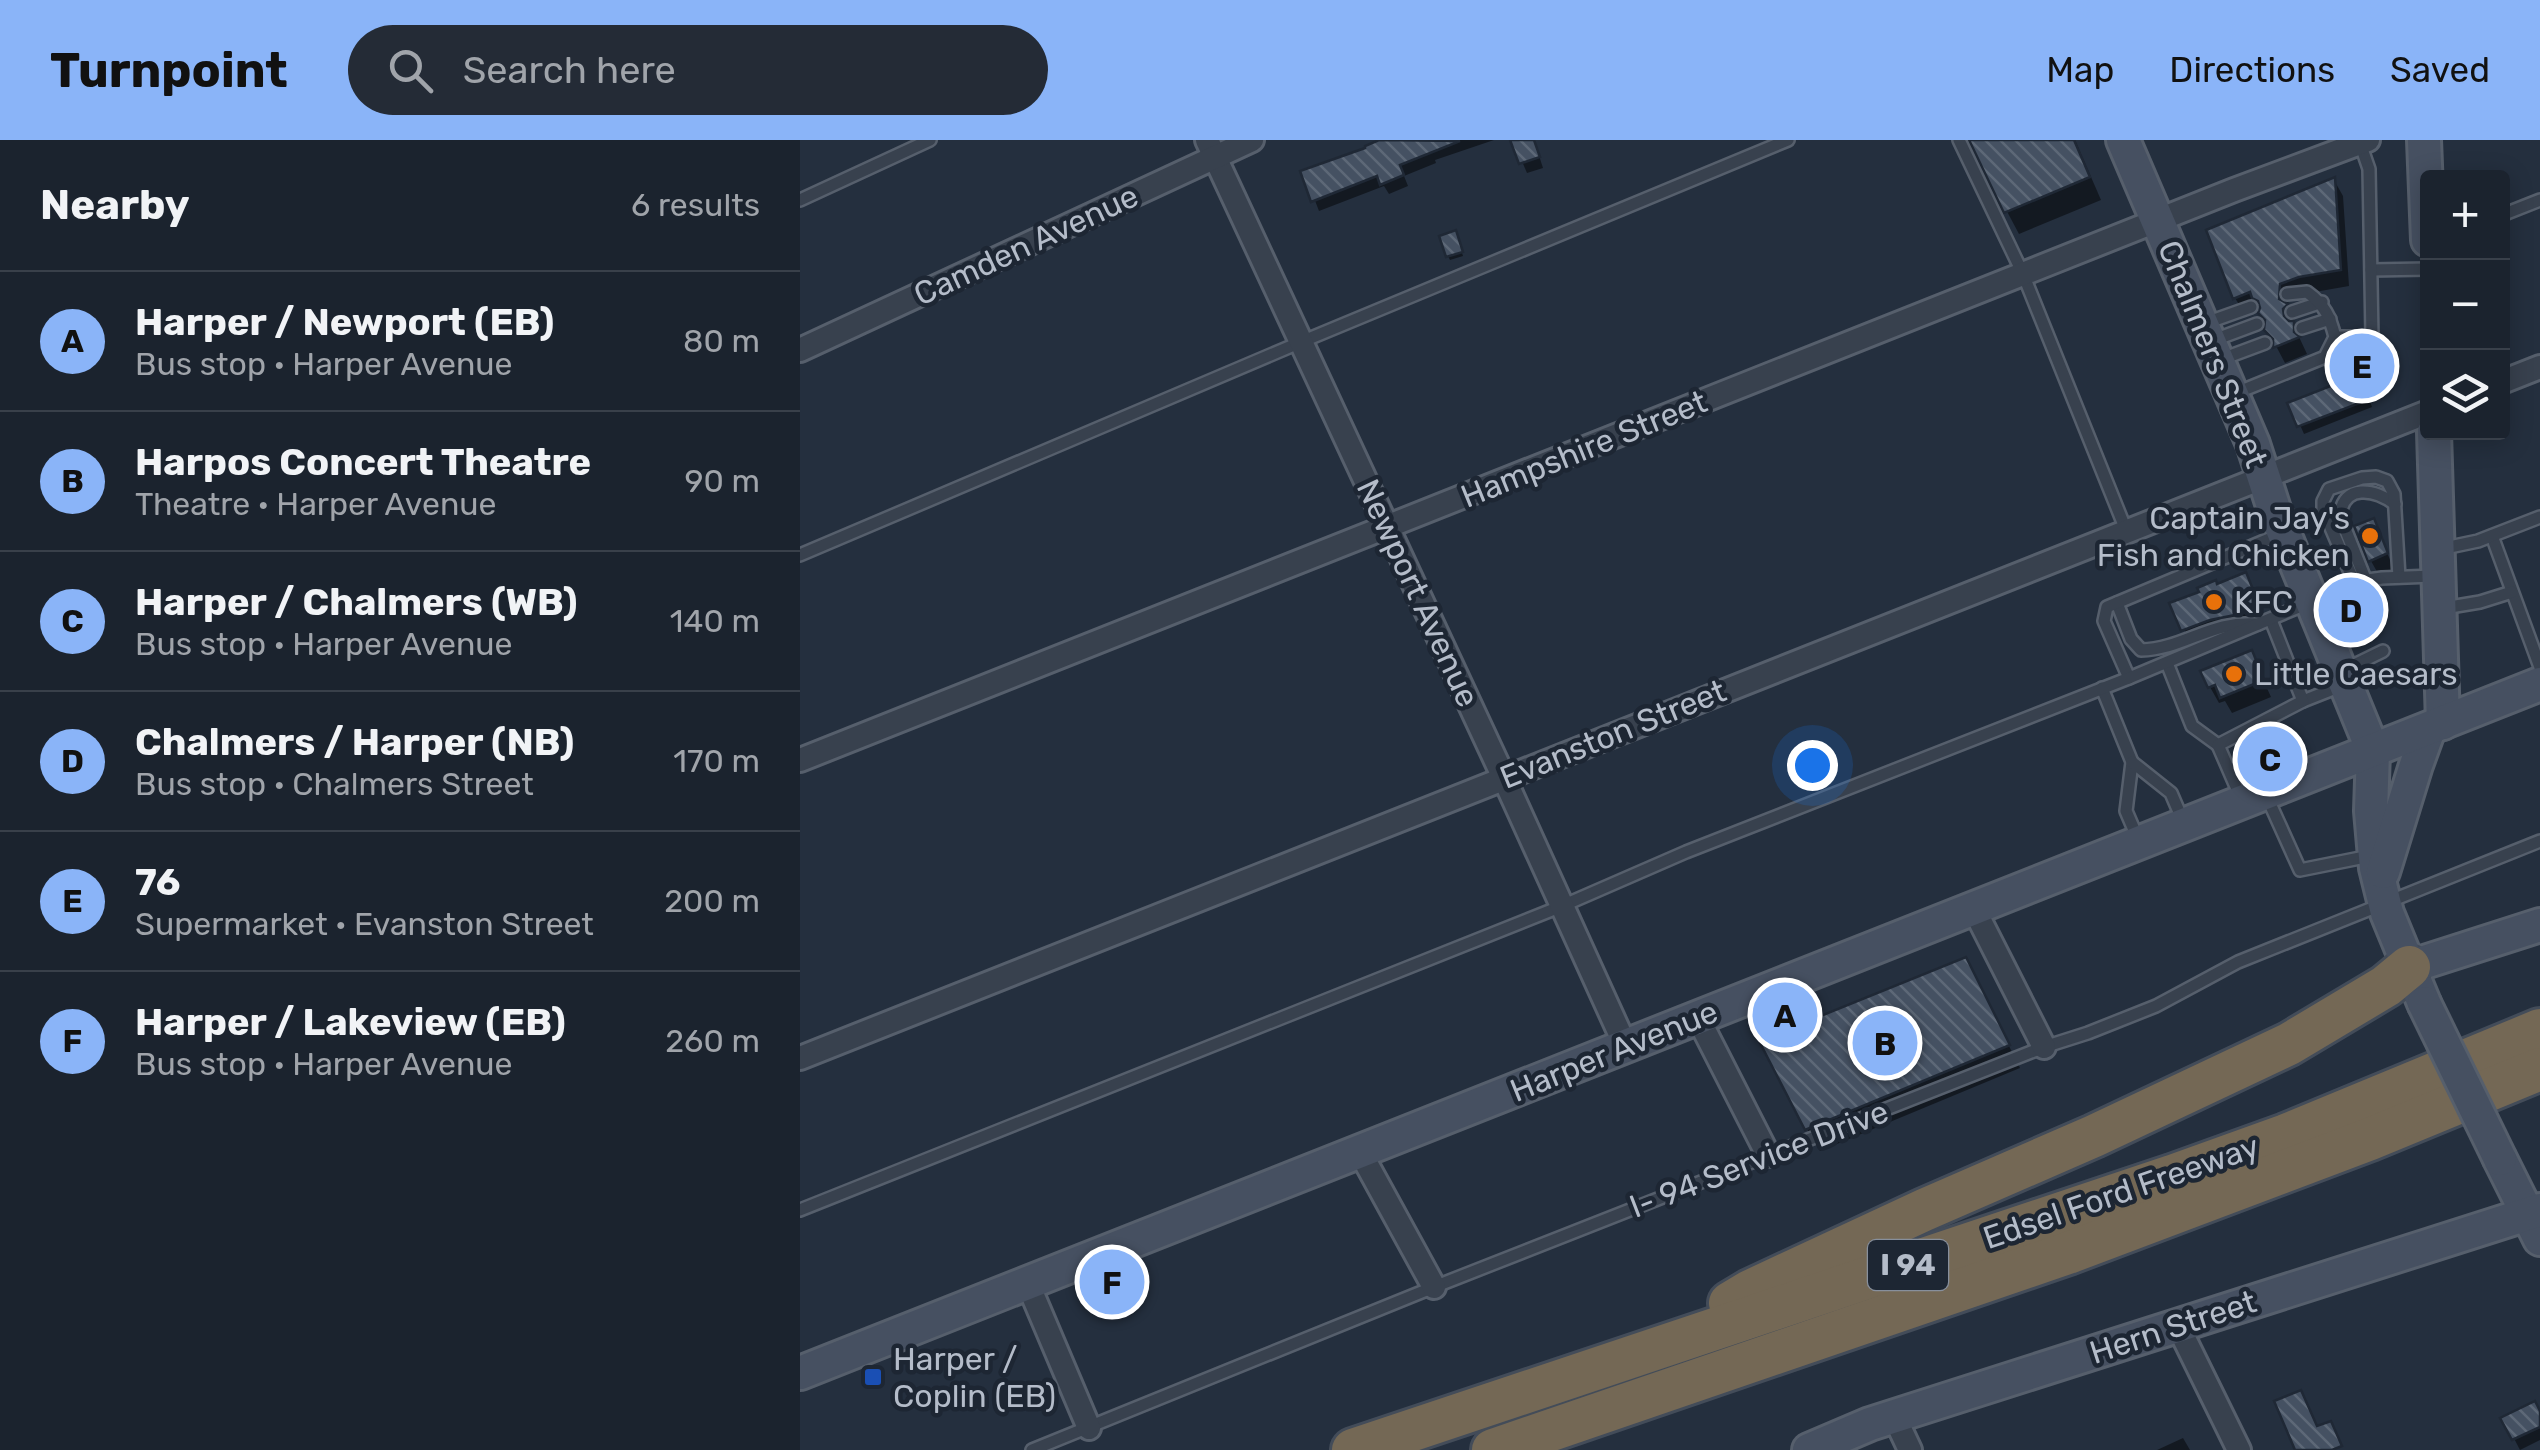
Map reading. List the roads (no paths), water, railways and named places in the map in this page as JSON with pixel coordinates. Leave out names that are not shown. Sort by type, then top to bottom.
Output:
[{"type":"highway","points":[[1644,1354],[1750,1291],[2289,1044],[2386,986],[2417,985]]},
{"type":"highway","name":"Edsel Ford Freeway","points":[[1354,1450],[2286,1135],[2540,1030]]},
{"type":"highway","name":"Edsel Ford Freeway","points":[[1493,1450],[2068,1253],[2370,1139],[2540,1068]]},
{"type":"street","name":"Camden Avenue","points":[[800,350],[1211,148],[1252,140]]},
{"type":"street","name":"Chalmers Street","points":[[2122,140],[2253,444],[2284,533],[2373,751],[2371,811],[2379,880],[2417,985],[2500,1159],[2536,1221]]},
{"type":"street","points":[[2424,140],[2425,170]]},
{"type":"street","name":"Hampshire Street","points":[[800,760],[2157,220],[2364,142]]},
{"type":"street","name":"Newport Avenue","points":[[1211,148],[1626,1047]]},
{"type":"street","points":[[2510,379],[2540,367]]},
{"type":"street","name":"Evanston Street","points":[[800,1058],[2420,415]]},
{"type":"street","points":[[2379,880],[2436,726],[2439,578],[2434,440]]},
{"type":"street","name":"Harper Avenue","points":[[800,1374],[2540,684]]},
{"type":"street","points":[[1974,908],[2044,1047]]},
{"type":"street","points":[[2417,985],[2540,925]]},
{"type":"street","points":[[1698,1018],[1768,1155]]},
{"type":"street","points":[[1360,1152],[1434,1287]]},
{"type":"street","name":"Hern Street","points":[[1809,1450],[1866,1425],[2178,1326],[2536,1221]]},
{"type":"street","points":[[1028,1284],[1089,1428]]},
{"type":"street","points":[[2178,1326],[2239,1450]]},
{"type":"street","points":[[1894,1416],[1910,1450]]},
{"type":"lane","points":[[800,200],[930,140]]},
{"type":"lane","points":[[800,555],[1788,140]]},
{"type":"lane","points":[[1960,140],[2023,274],[2126,530]]},
{"type":"lane","points":[[2335,338],[2372,337],[2370,169],[2364,142]]},
{"type":"lane","points":[[2510,212],[2540,200]]},
{"type":"lane","points":[[2371,270],[2420,269]]},
{"type":"lane","points":[[2232,394],[2324,357],[2335,338],[2322,302],[2307,292],[2287,294]]},
{"type":"lane","points":[[2292,312],[2322,302]]},
{"type":"lane","points":[[2209,343],[2251,307]]},
{"type":"lane","points":[[2302,328],[2330,319]]},
{"type":"lane","points":[[2209,343],[2257,324]]},
{"type":"lane","points":[[2209,343],[2265,343]]},
{"type":"lane","points":[[2361,582],[2323,509],[2329,489],[2362,478],[2387,481],[2394,494],[2399,577]]},
{"type":"lane","points":[[2361,582],[2340,509],[2347,498],[2358,492],[2382,494],[2394,504]]},
{"type":"lane","points":[[2439,578],[2492,536],[2540,516]]},
{"type":"lane","points":[[2129,678],[2104,621],[2107,607],[2284,533]]},
{"type":"lane","points":[[2492,536],[2540,668]]},
{"type":"lane","points":[[800,1210],[2361,582],[2399,577],[2439,578],[2480,602],[2512,592]]},
{"type":"lane","points":[[2117,603],[2131,639],[2141,650],[2157,650],[2230,623],[2267,622]]},
{"type":"lane","points":[[2267,622],[2303,701]]},
{"type":"lane","points":[[2218,745],[2344,678],[2383,652]]},
{"type":"lane","points":[[2167,663],[2192,726],[2218,745],[2300,870],[2379,880]]},
{"type":"lane","points":[[2102,688],[2132,762],[2126,811],[2140,843]]},
{"type":"lane","points":[[2132,762],[2171,793],[2185,826]]},
{"type":"lane","name":"I- 94 Service Drive","points":[[1032,1450],[1768,1155],[2156,1006],[2379,880],[2540,842]]},
{"type":"place","name":"76","points":[[2362,366]]},
{"type":"place","name":"Captain Jay's Fish and Chicken","points":[[2370,536]]},
{"type":"place","name":"KFC","points":[[2214,602]]},
{"type":"place","name":"Chalmers / Harper (NB)","points":[[2351,610]]},
{"type":"place","name":"Little Caesars","points":[[2234,674]]},
{"type":"place","name":"Harper / Chalmers (WB)","points":[[2270,759]]},
{"type":"place","name":"Harper / Newport (EB)","points":[[1785,1015]]},
{"type":"place","name":"Harpos Concert Theatre","points":[[1885,1043]]},
{"type":"place","name":"Harper / Lakeview (EB)","points":[[1112,1282]]},
{"type":"place","name":"Harper / Coplin (EB)","points":[[873,1377]]}]
